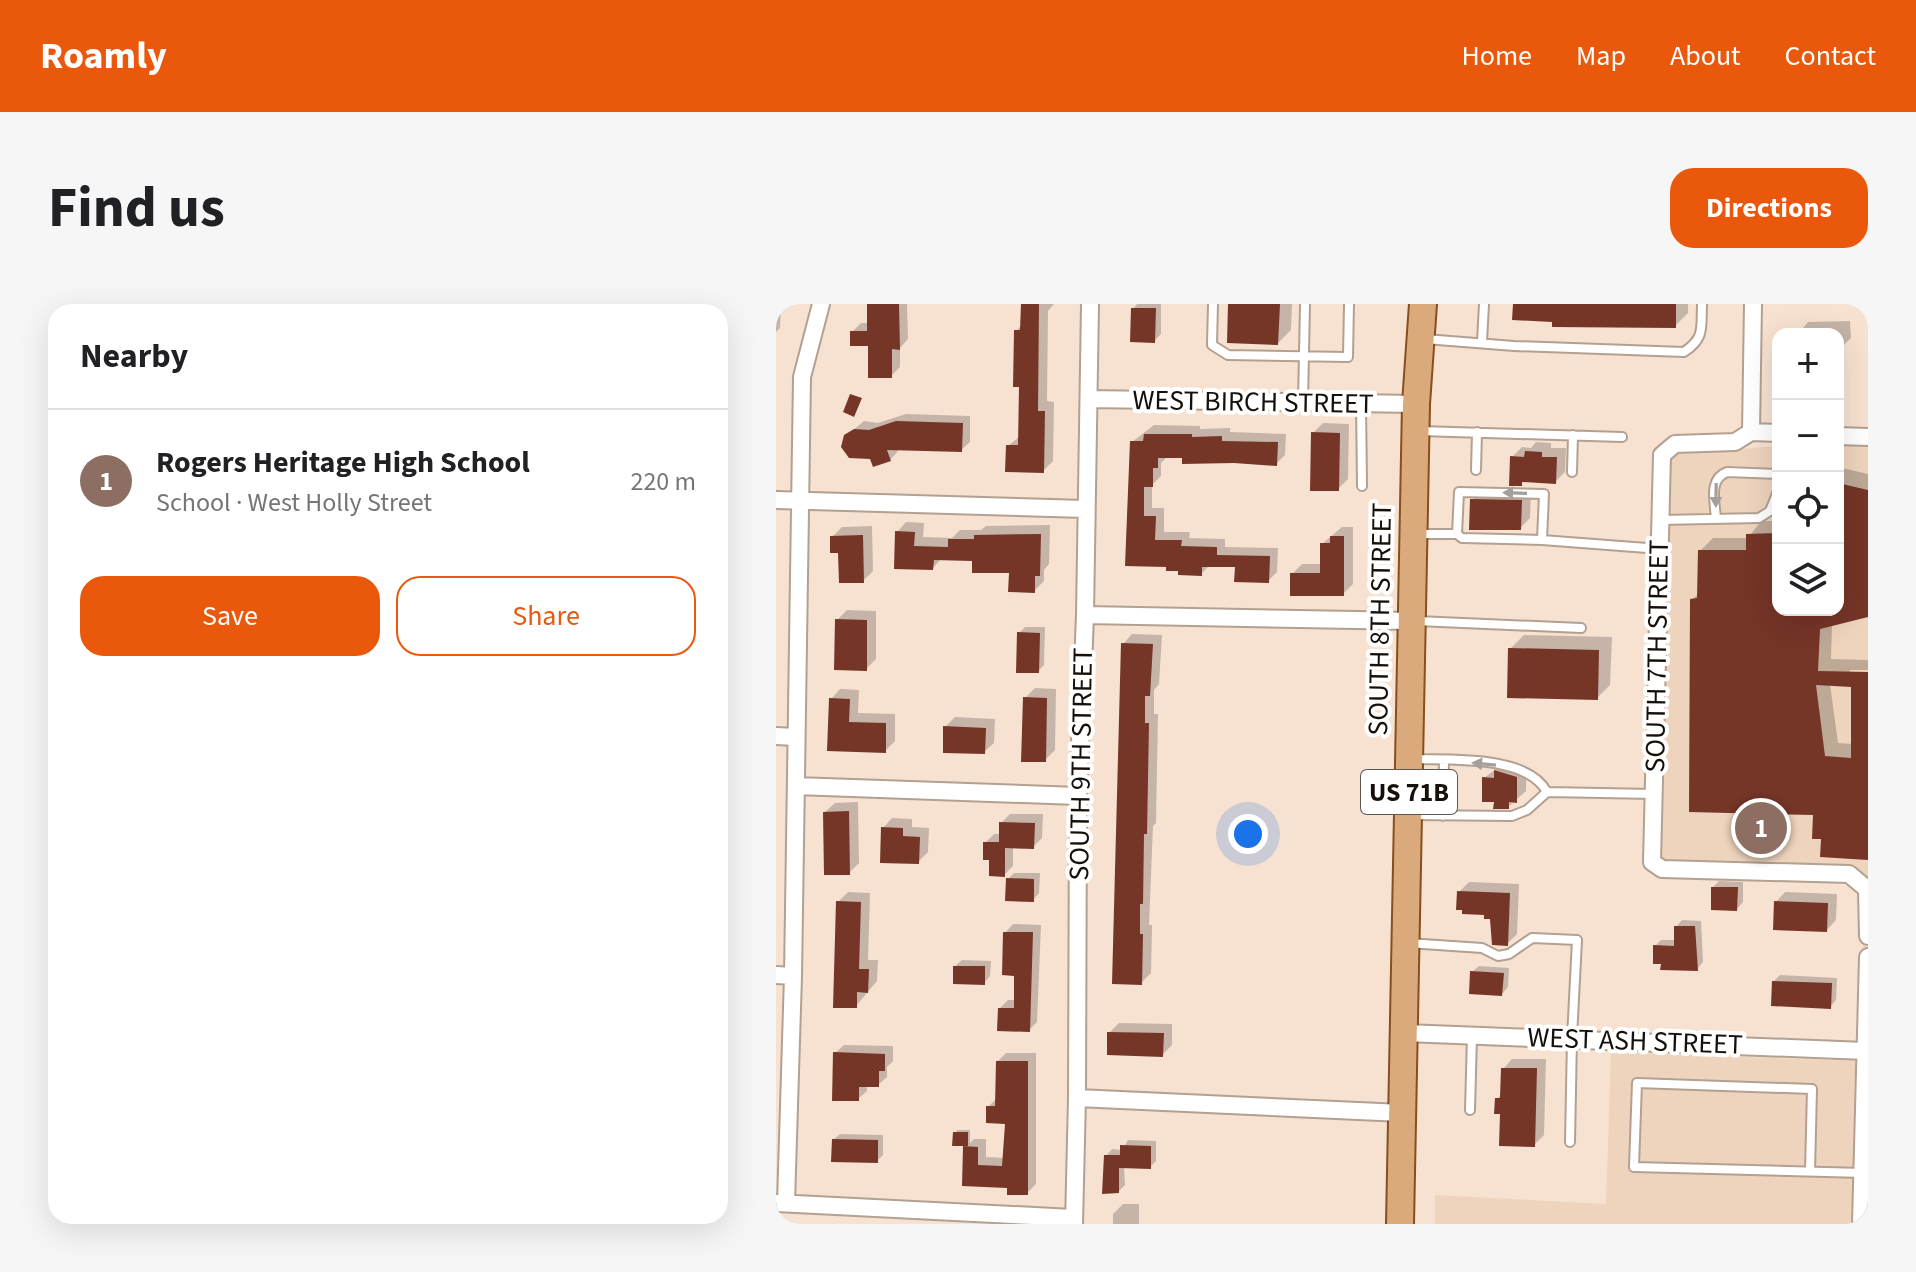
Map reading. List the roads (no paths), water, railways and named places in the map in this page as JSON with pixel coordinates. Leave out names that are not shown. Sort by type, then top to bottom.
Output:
[{"type":"main road","name":"SOUTH 8TH STREET","points":[[1400,1224],[1416,404],[1423,304]]},
{"type":"street","points":[[821,304],[802,377],[796,786],[784,976],[781,1203],[1074,1221]]},
{"type":"street","name":"SOUTH 9TH STREET","points":[[1074,1221],[1078,796],[1085,615],[1090,304]]},
{"type":"street","points":[[1753,304],[1751,432],[1772,433]]},
{"type":"street","name":"WEST BIRCH STREET","points":[[1089,399],[1416,404]]},
{"type":"street","name":"SOUTH 7TH STREET","points":[[1751,432],[1735,442],[1675,444],[1662,455],[1652,862],[1662,869],[1849,874],[1867,889],[1868,936]]},
{"type":"street","points":[[1844,436],[1868,437]]},
{"type":"street","points":[[776,500],[1085,509]]},
{"type":"street","points":[[1085,615],[1412,621]]},
{"type":"street","points":[[776,736],[795,737]]},
{"type":"street","points":[[796,786],[1078,796]]},
{"type":"street","points":[[1861,1224],[1865,1173],[1868,957]]},
{"type":"street","name":"WEST ASH STREET","points":[[1405,1033],[1865,1051]]},
{"type":"street","points":[[1077,1098],[1402,1113]]},
{"type":"lane","points":[[1213,304],[1212,345],[1228,355],[1348,357],[1349,304]]},
{"type":"lane","points":[[1303,402],[1305,304]]},
{"type":"lane","points":[[1482,342],[1484,304]]},
{"type":"lane","points":[[1420,338],[1514,346],[1684,352],[1701,335],[1702,304]]},
{"type":"lane","points":[[1361,404],[1362,486]]},
{"type":"lane","points":[[1416,431],[1622,437]]},
{"type":"lane","points":[[1476,470],[1477,432]]},
{"type":"lane","points":[[1572,472],[1573,435]]},
{"type":"lane","points":[[1716,519],[1714,484],[1720,475],[1727,472],[1772,474]]},
{"type":"lane","points":[[1457,534],[1459,492],[1544,494],[1542,540]]},
{"type":"lane","points":[[1660,520],[1759,518],[1772,506]]},
{"type":"lane","points":[[1414,534],[1457,534],[1462,538],[1542,540],[1660,549]]},
{"type":"lane","points":[[1412,621],[1581,628]]},
{"type":"lane","points":[[1410,759],[1510,766],[1542,782],[1547,792]]},
{"type":"lane","points":[[1443,816],[1444,760]]},
{"type":"lane","points":[[1409,815],[1512,816],[1527,810],[1547,792],[1654,794]]},
{"type":"lane","points":[[1407,943],[1482,948],[1498,956],[1509,954],[1532,938],[1577,940],[1570,1142]]},
{"type":"lane","points":[[1470,1110],[1472,1035]]},
{"type":"lane","points":[[1810,1171],[1812,1089],[1637,1083],[1634,1167],[1865,1173]]},
{"type":"place","name":"Rogers Heritage High School","points":[[1761,828]]}]
